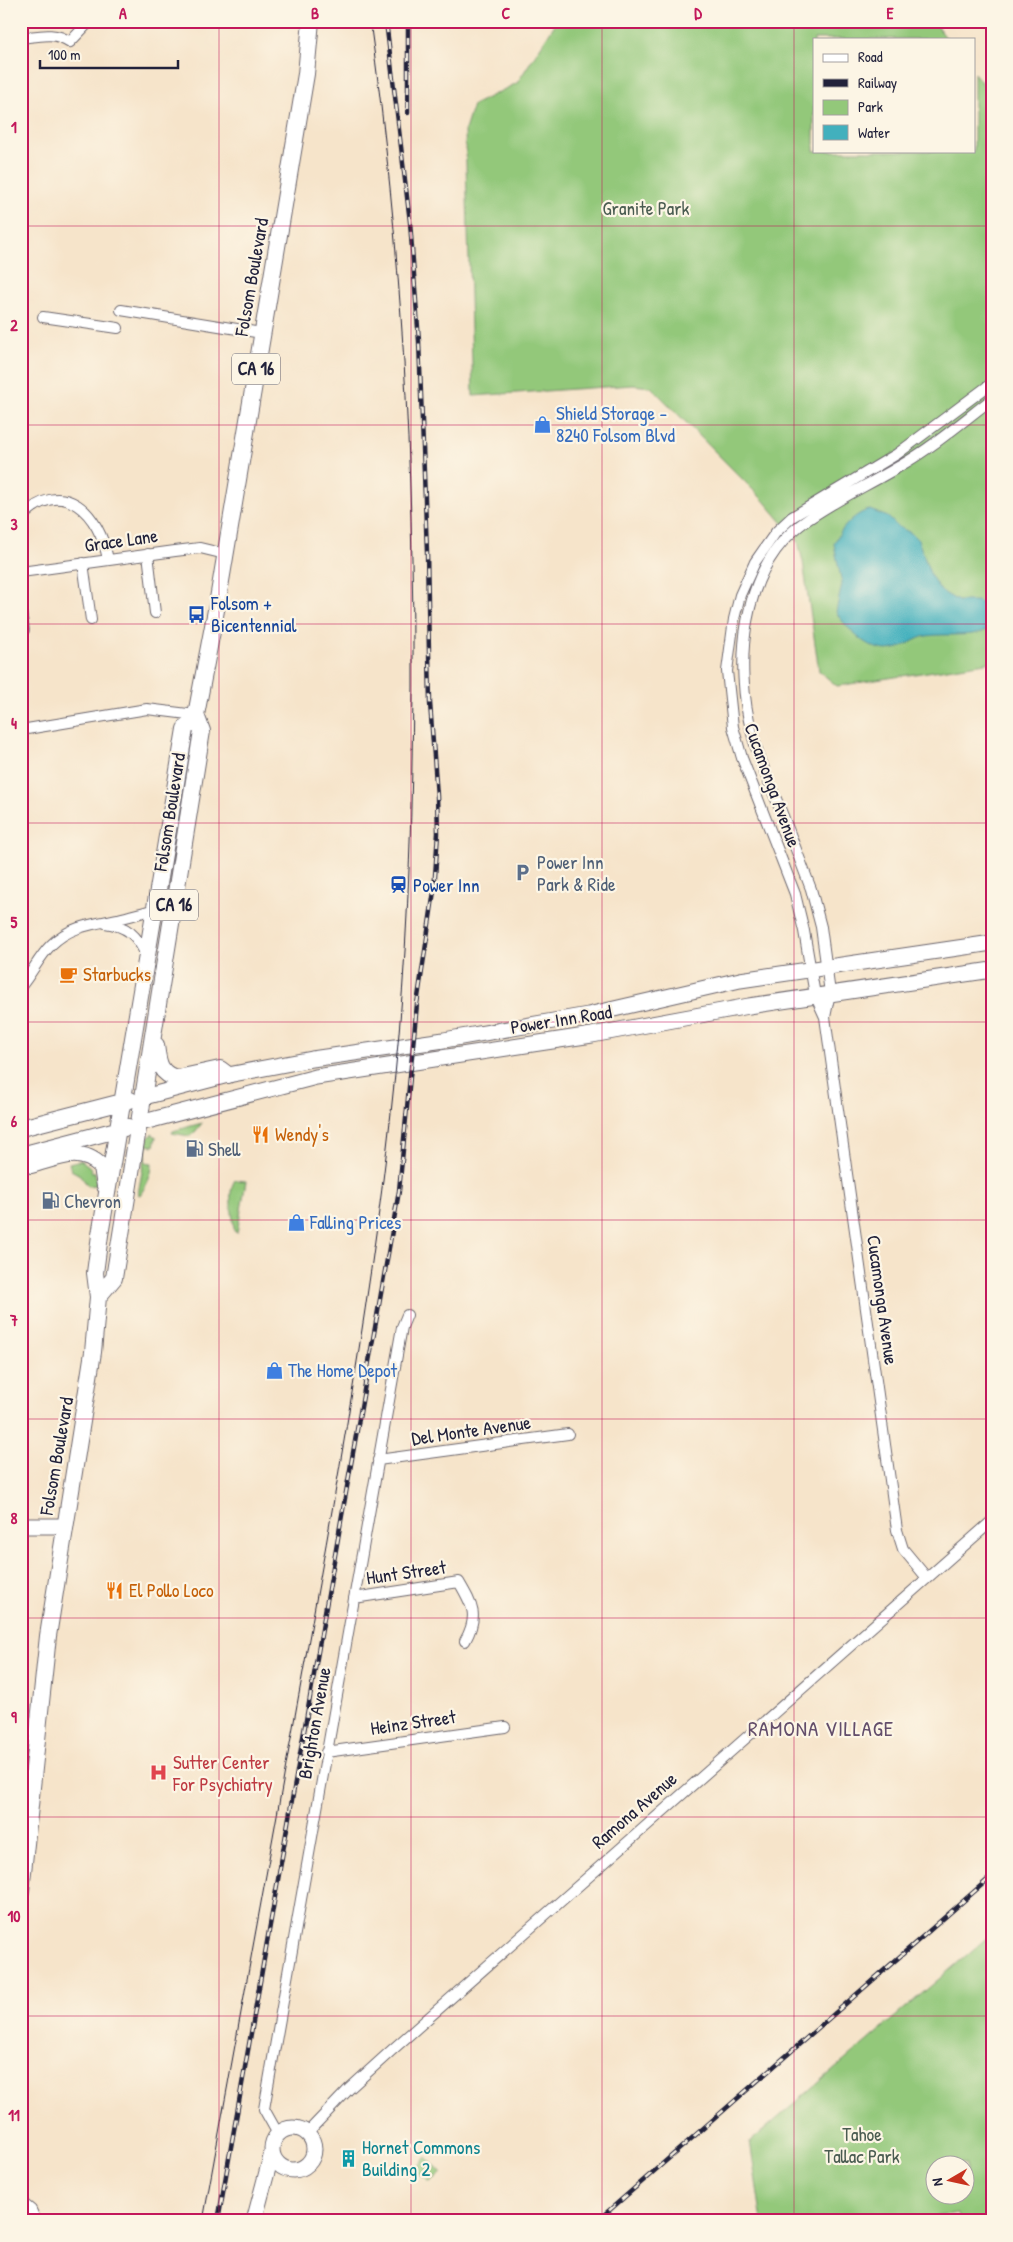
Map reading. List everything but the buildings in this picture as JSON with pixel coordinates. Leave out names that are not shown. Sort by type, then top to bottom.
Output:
[{"type":"main road","name":"Folsom Boulevard","points":[[98,1297],[114,1278],[140,1123],[202,731],[196,716],[306,74],[311,21]]},
{"type":"main road","name":"Folsom Boulevard","points":[[21,1891],[43,1682],[65,1526],[88,1395],[98,1297],[95,1273],[185,728],[196,716]]},
{"type":"main road","name":"Power Inn Road","points":[[144,1096],[228,1075],[312,1059],[444,1040],[578,1016],[694,989],[992,943]]},
{"type":"main road","name":"Power Inn Road","points":[[140,1123],[316,1077],[592,1035],[822,994],[992,970]]},
{"type":"main road","points":[[154,1032],[160,1067],[167,1075],[178,1078],[220,1069],[228,1075]]},
{"type":"main road","points":[[21,1128],[144,1096]]},
{"type":"main road","points":[[21,1157],[140,1123]]},
{"type":"main road","points":[[21,1157],[31,1165],[77,1154],[86,1155],[102,1167],[106,1200]]},
{"type":"main road","points":[[21,1526],[65,1526]]},
{"type":"main road","points":[[254,2221],[274,2140],[278,2134],[290,2128],[297,2129],[306,2134],[312,2142],[312,2156],[304,2166],[290,2169],[274,2181],[262,2221]]},
{"type":"main road","points":[[272,2153],[279,2165],[290,2169]]},
{"type":"street","points":[[21,38],[49,34],[70,42],[90,21]]},
{"type":"street","points":[[121,310],[262,333]]},
{"type":"street","points":[[43,317],[118,328]]},
{"type":"street","name":"Cucamonga Avenue","points":[[822,994],[811,970],[803,923],[795,894],[742,758],[731,718],[728,650],[740,595],[762,549],[792,517],[897,454],[992,383]]},
{"type":"street","name":"Cucamonga Avenue","points":[[927,1578],[903,1549],[897,1530],[822,994],[826,968],[821,927],[811,889],[758,751],[750,723],[745,688],[744,652],[752,601],[759,581],[773,554],[783,541],[800,526],[902,466],[940,440],[992,399]]},
{"type":"street","points":[[21,518],[30,508],[42,501],[54,499],[77,505],[86,511],[101,532],[108,560]]},
{"type":"street","name":"Grace Lane","points":[[21,572],[200,548],[225,554]]},
{"type":"street","points":[[148,554],[155,613]]},
{"type":"street","points":[[83,563],[91,620]]},
{"type":"street","points":[[21,612],[24,630]]},
{"type":"street","points":[[21,730],[147,709],[196,716]]},
{"type":"street","points":[[21,986],[40,957],[52,944],[69,932],[94,922],[118,919],[156,909]]},
{"type":"street","points":[[94,922],[113,924],[129,930],[142,947],[147,958]]},
{"type":"street","name":"Brighton Avenue","points":[[278,2134],[264,2109],[378,1460],[402,1327],[407,1316]]},
{"type":"street","name":"Del Monte Avenue","points":[[378,1460],[568,1434]]},
{"type":"street","name":"Ramona Avenue","points":[[306,2134],[349,2089],[392,2050],[992,1521]]},
{"type":"street","name":"Hunt Street","points":[[354,1598],[459,1582],[471,1602],[474,1626],[465,1641]]},
{"type":"street","name":"Heinz Street","points":[[326,1752],[505,1727]]},
{"type":"street","points":[[21,2202],[31,2210],[36,2221]]},
{"type":"green space","name":"Granite Park","points":[[557,21],[933,21],[946,38],[813,38],[813,152],[976,152],[976,75],[992,95],[992,662],[837,686],[819,671],[803,562],[798,541],[764,501],[651,387],[633,385],[473,396],[465,130],[473,105],[517,83]]},
{"type":"green space","points":[[202,1123],[189,1136],[172,1133],[173,1131]]},
{"type":"green space","points":[[152,1134],[156,1137],[154,1146],[147,1145],[145,1162],[152,1163],[151,1172],[140,1195],[138,1194],[148,1138]]},
{"type":"green space","points":[[81,1160],[90,1167],[92,1173],[95,1172],[97,1185],[88,1186],[80,1175],[71,1170],[69,1163]]},
{"type":"green space","points":[[235,1180],[246,1181],[237,1233],[234,1231],[231,1198],[232,1186]]},
{"type":"green space","name":"Tahoe Tallac Park","points":[[990,1935],[992,1949],[992,2221],[960,2221],[958,2213],[910,2221],[762,2221],[750,2142]]},
{"type":"green space","points":[[427,2157],[442,2173],[430,2182],[417,2172],[419,2165]]},
{"type":"water","points":[[870,510],[888,517],[897,526],[911,533],[918,540],[931,576],[941,591],[958,601],[978,601],[988,608],[992,618],[987,630],[965,635],[926,636],[898,648],[885,650],[868,644],[846,626],[836,612],[842,584],[834,544],[840,533],[853,518]]},
{"type":"tram line","points":[[203,2221],[346,1427],[382,1191],[399,1033],[408,904],[412,775],[413,604],[411,521],[404,354],[390,187],[370,21]]},
{"type":"railway","points":[[218,2221],[399,1191],[417,1004],[434,891],[438,833],[437,796],[430,703],[427,552],[419,341],[410,222],[386,21]]},
{"type":"railway","points":[[408,21],[408,113]]},
{"type":"railway","points":[[597,2221],[992,1876]]},
{"type":"place","name":"Shield Storage - 8240 Folsom Blvd","points":[[542,424]]},
{"type":"place","name":"Folsom + Bicentennial","points":[[197,614]]},
{"type":"place","name":"Power Inn Park & Ride","points":[[523,873]]},
{"type":"place","name":"Power Inn","points":[[399,885]]},
{"type":"place","name":"Starbucks","points":[[69,974]]},
{"type":"place","name":"Wendy's","points":[[261,1134]]},
{"type":"place","name":"Shell","points":[[194,1149]]},
{"type":"place","name":"Chevron","points":[[50,1201]]},
{"type":"place","name":"Falling Prices","points":[[296,1222]]},
{"type":"place","name":"The Home Depot","points":[[274,1370]]},
{"type":"place","name":"El Pollo Loco","points":[[115,1590]]},
{"type":"place","name":"Sutter Center For Psychiatry","points":[[159,1773]]},
{"type":"place","name":"Hornet Commons Building 2","points":[[348,2158]]},
{"type":"district","name":"RAMONA VILLAGE","points":[[821,1729]]}]
